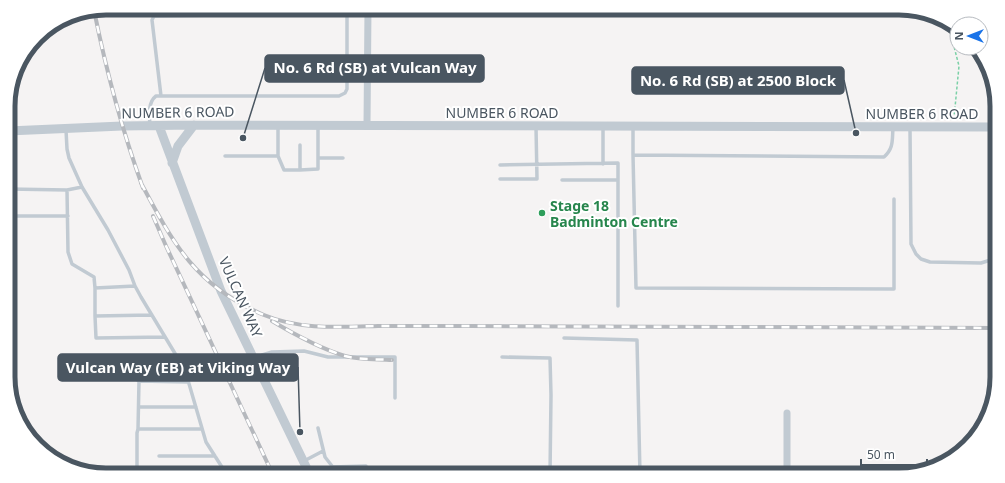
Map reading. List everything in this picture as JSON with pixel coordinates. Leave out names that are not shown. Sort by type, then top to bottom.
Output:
[{"type":"street","points":[[367,125],[368,15]]},
{"type":"street","points":[[172,163],[178,146],[194,125]]},
{"type":"street","name":"NUMBER 6 ROAD","points":[[15,131],[194,125],[990,127]]},
{"type":"street","name":"VULCAN WAY","points":[[154,126],[172,163],[221,292],[306,468]]},
{"type":"street","points":[[787,413],[787,468]]},
{"type":"lane","points":[[161,96],[152,20],[154,16],[250,15]]},
{"type":"lane","points":[[154,126],[150,107],[152,98],[156,96],[285,97],[339,96],[345,93],[347,90],[347,15]]},
{"type":"lane","points":[[278,125],[278,156],[284,170],[318,170],[318,125]]},
{"type":"lane","points":[[500,179],[537,179],[536,126]]},
{"type":"lane","points":[[603,126],[603,164]]},
{"type":"lane","points":[[633,126],[636,288],[894,289],[894,199]]},
{"type":"lane","points":[[633,155],[884,157],[890,152],[893,127]]},
{"type":"lane","points":[[910,127],[911,244],[916,254],[921,259],[930,262],[981,263],[990,260]]},
{"type":"lane","points":[[66,128],[69,158],[82,187],[108,230],[129,270],[135,286],[185,370],[206,442],[223,468]]},
{"type":"lane","points":[[300,145],[300,170]]},
{"type":"lane","points":[[225,156],[278,156]]},
{"type":"lane","points":[[318,158],[343,158]]},
{"type":"lane","points":[[500,165],[618,164],[618,306]]},
{"type":"lane","points":[[562,180],[618,180]]},
{"type":"lane","points":[[15,189],[67,190],[82,187]]},
{"type":"lane","points":[[67,190],[68,252],[72,264],[94,277],[96,338],[165,337]]},
{"type":"lane","points":[[15,216],[68,216]]},
{"type":"lane","points":[[95,288],[135,286]]},
{"type":"lane","points":[[95,316],[152,315]]},
{"type":"lane","points":[[564,338],[637,340],[640,468]]},
{"type":"lane","points":[[255,361],[272,352],[304,351],[328,357],[395,357],[395,398]]},
{"type":"lane","points":[[502,356],[550,358],[550,468]]},
{"type":"lane","points":[[137,468],[139,381],[136,378],[136,358],[178,358]]},
{"type":"lane","points":[[139,381],[188,382]]},
{"type":"lane","points":[[139,406],[196,406]]},
{"type":"lane","points":[[318,428],[325,457],[332,467],[366,466]]},
{"type":"lane","points":[[138,429],[202,429]]},
{"type":"lane","points":[[303,461],[323,451]]},
{"type":"lane","points":[[159,456],[215,456]]},
{"type":"path","points":[[950,30],[959,66],[953,127]]},
{"type":"railway","points":[[95,16],[115,100],[143,188]]},
{"type":"railway","points":[[141,183],[176,244],[204,277],[221,291],[241,304],[277,320],[291,323],[334,327],[470,326],[990,328]]},
{"type":"railway","points":[[153,216],[270,468]]},
{"type":"railway","points":[[272,321],[307,340],[345,356],[362,359],[392,360]]},
{"type":"place","name":"No. 6 Rd (SB) at 2500 Block","points":[[856,133]]},
{"type":"place","name":"No. 6 Rd (SB) at Vulcan Way","points":[[243,138]]},
{"type":"place","name":"Stage 18 Badminton Centre","points":[[542,213]]},
{"type":"place","name":"Vulcan Way (EB) at Viking Way","points":[[300,432]]}]
